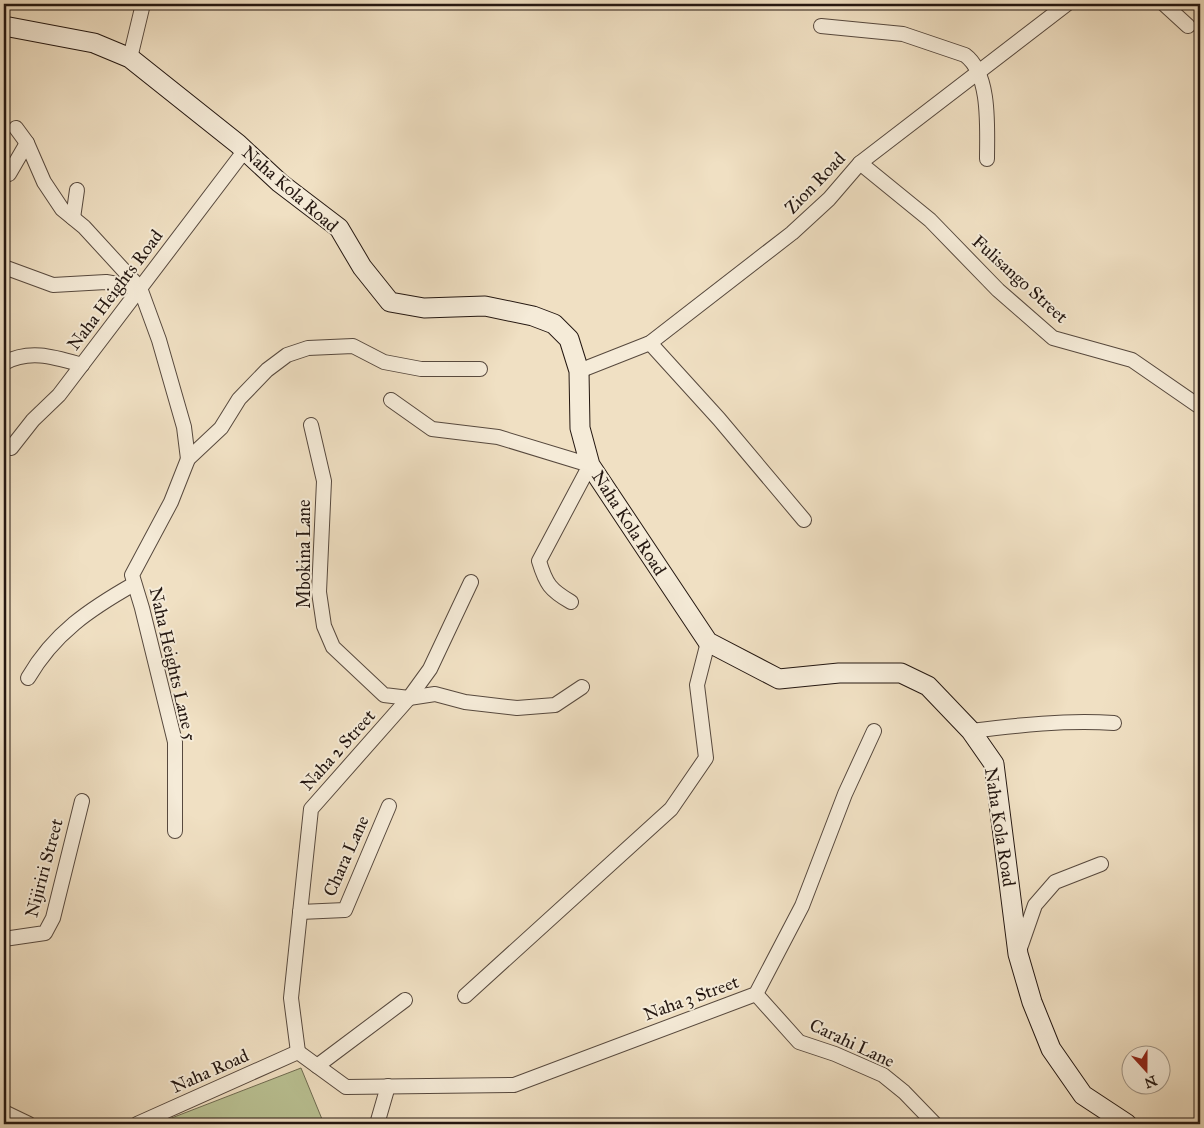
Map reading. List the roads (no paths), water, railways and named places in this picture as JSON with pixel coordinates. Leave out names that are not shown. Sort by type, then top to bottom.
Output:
[{"type":"street","points":[[130,58],[143,4]]},
{"type":"street","name":"Zion Road","points":[[579,371],[650,342],[792,233],[829,199],[860,163],[1068,4]]},
{"type":"street","points":[[1164,4],[1188,26]]},
{"type":"street","name":"Naha Kola Road","points":[[4,26],[94,44],[130,58],[245,150],[280,183],[340,228],[362,267],[390,302],[424,308],[485,306],[533,316],[554,324],[569,339],[579,371],[580,428],[590,465],[708,642],[780,679],[839,673],[901,673],[928,686],[971,731],[994,764],[1018,954],[1032,1002],[1051,1049],[1083,1095],[1127,1124]]},
{"type":"street","points":[[820,26],[903,34],[965,55],[979,71],[987,120],[987,159]]},
{"type":"street","points":[[16,128],[27,143],[44,182],[62,209],[73,218],[140,288],[162,349],[184,427],[188,459]]},
{"type":"street","points":[[9,174],[27,143]]},
{"type":"street","name":"Naha Heights Road","points":[[12,448],[33,420],[59,395],[245,150]]},
{"type":"street","name":"Fulisango Street","points":[[860,163],[930,220],[998,290],[1053,338],[1132,360],[1200,407]]},
{"type":"street","points":[[73,218],[77,190]]},
{"type":"street","points":[[4,267],[53,285],[106,282],[140,288]]},
{"type":"street","points":[[650,342],[719,418],[804,520]]},
{"type":"street","points":[[188,459],[221,428],[239,399],[267,370],[287,355],[308,348],[353,346],[384,362],[421,369],[480,369]]},
{"type":"street","points":[[4,363],[17,356],[31,354],[49,356],[82,365]]},
{"type":"street","points":[[391,400],[432,429],[498,438],[590,465],[539,561],[546,581],[555,593],[571,602]]},
{"type":"street","name":"Mbokina Lane","points":[[312,425],[324,481],[319,592],[324,626],[333,647],[384,695],[409,698],[435,694],[465,702],[517,708],[556,705],[582,687]]},
{"type":"street","name":"Naha Heights Lane 5","points":[[175,830],[175,742],[132,575],[171,502],[188,459]]},
{"type":"street","name":"Naha 2 Street","points":[[298,1052],[291,998],[311,809],[409,698],[430,669],[471,582]]},
{"type":"street","points":[[28,678],[39,659],[54,640],[94,607],[134,584]]},
{"type":"street","points":[[465,996],[672,809],[706,758],[697,685],[708,642]]},
{"type":"street","points":[[971,731],[1037,723],[1080,721],[1114,723]]},
{"type":"street","name":"Naha 3 Street","points":[[298,1052],[346,1087],[514,1085],[756,994],[802,906],[844,794],[874,731]]},
{"type":"street","name":"Nijiriri Street","points":[[4,939],[45,933],[53,918],[82,802]]},
{"type":"street","name":"Chara Lane","points":[[300,912],[345,910],[388,806]]},
{"type":"street","points":[[1018,954],[1035,905],[1055,882],[1101,864]]},
{"type":"street","name":"Carahi Lane","points":[[756,994],[799,1042],[835,1054],[883,1075],[904,1092],[935,1124]]},
{"type":"street","points":[[317,1066],[405,1000]]},
{"type":"street","name":"Naha Road","points":[[137,1124],[298,1052]]},
{"type":"street","points":[[377,1124],[388,1086]]},
{"type":"street","points":[[4,1112],[29,1124]]}]
